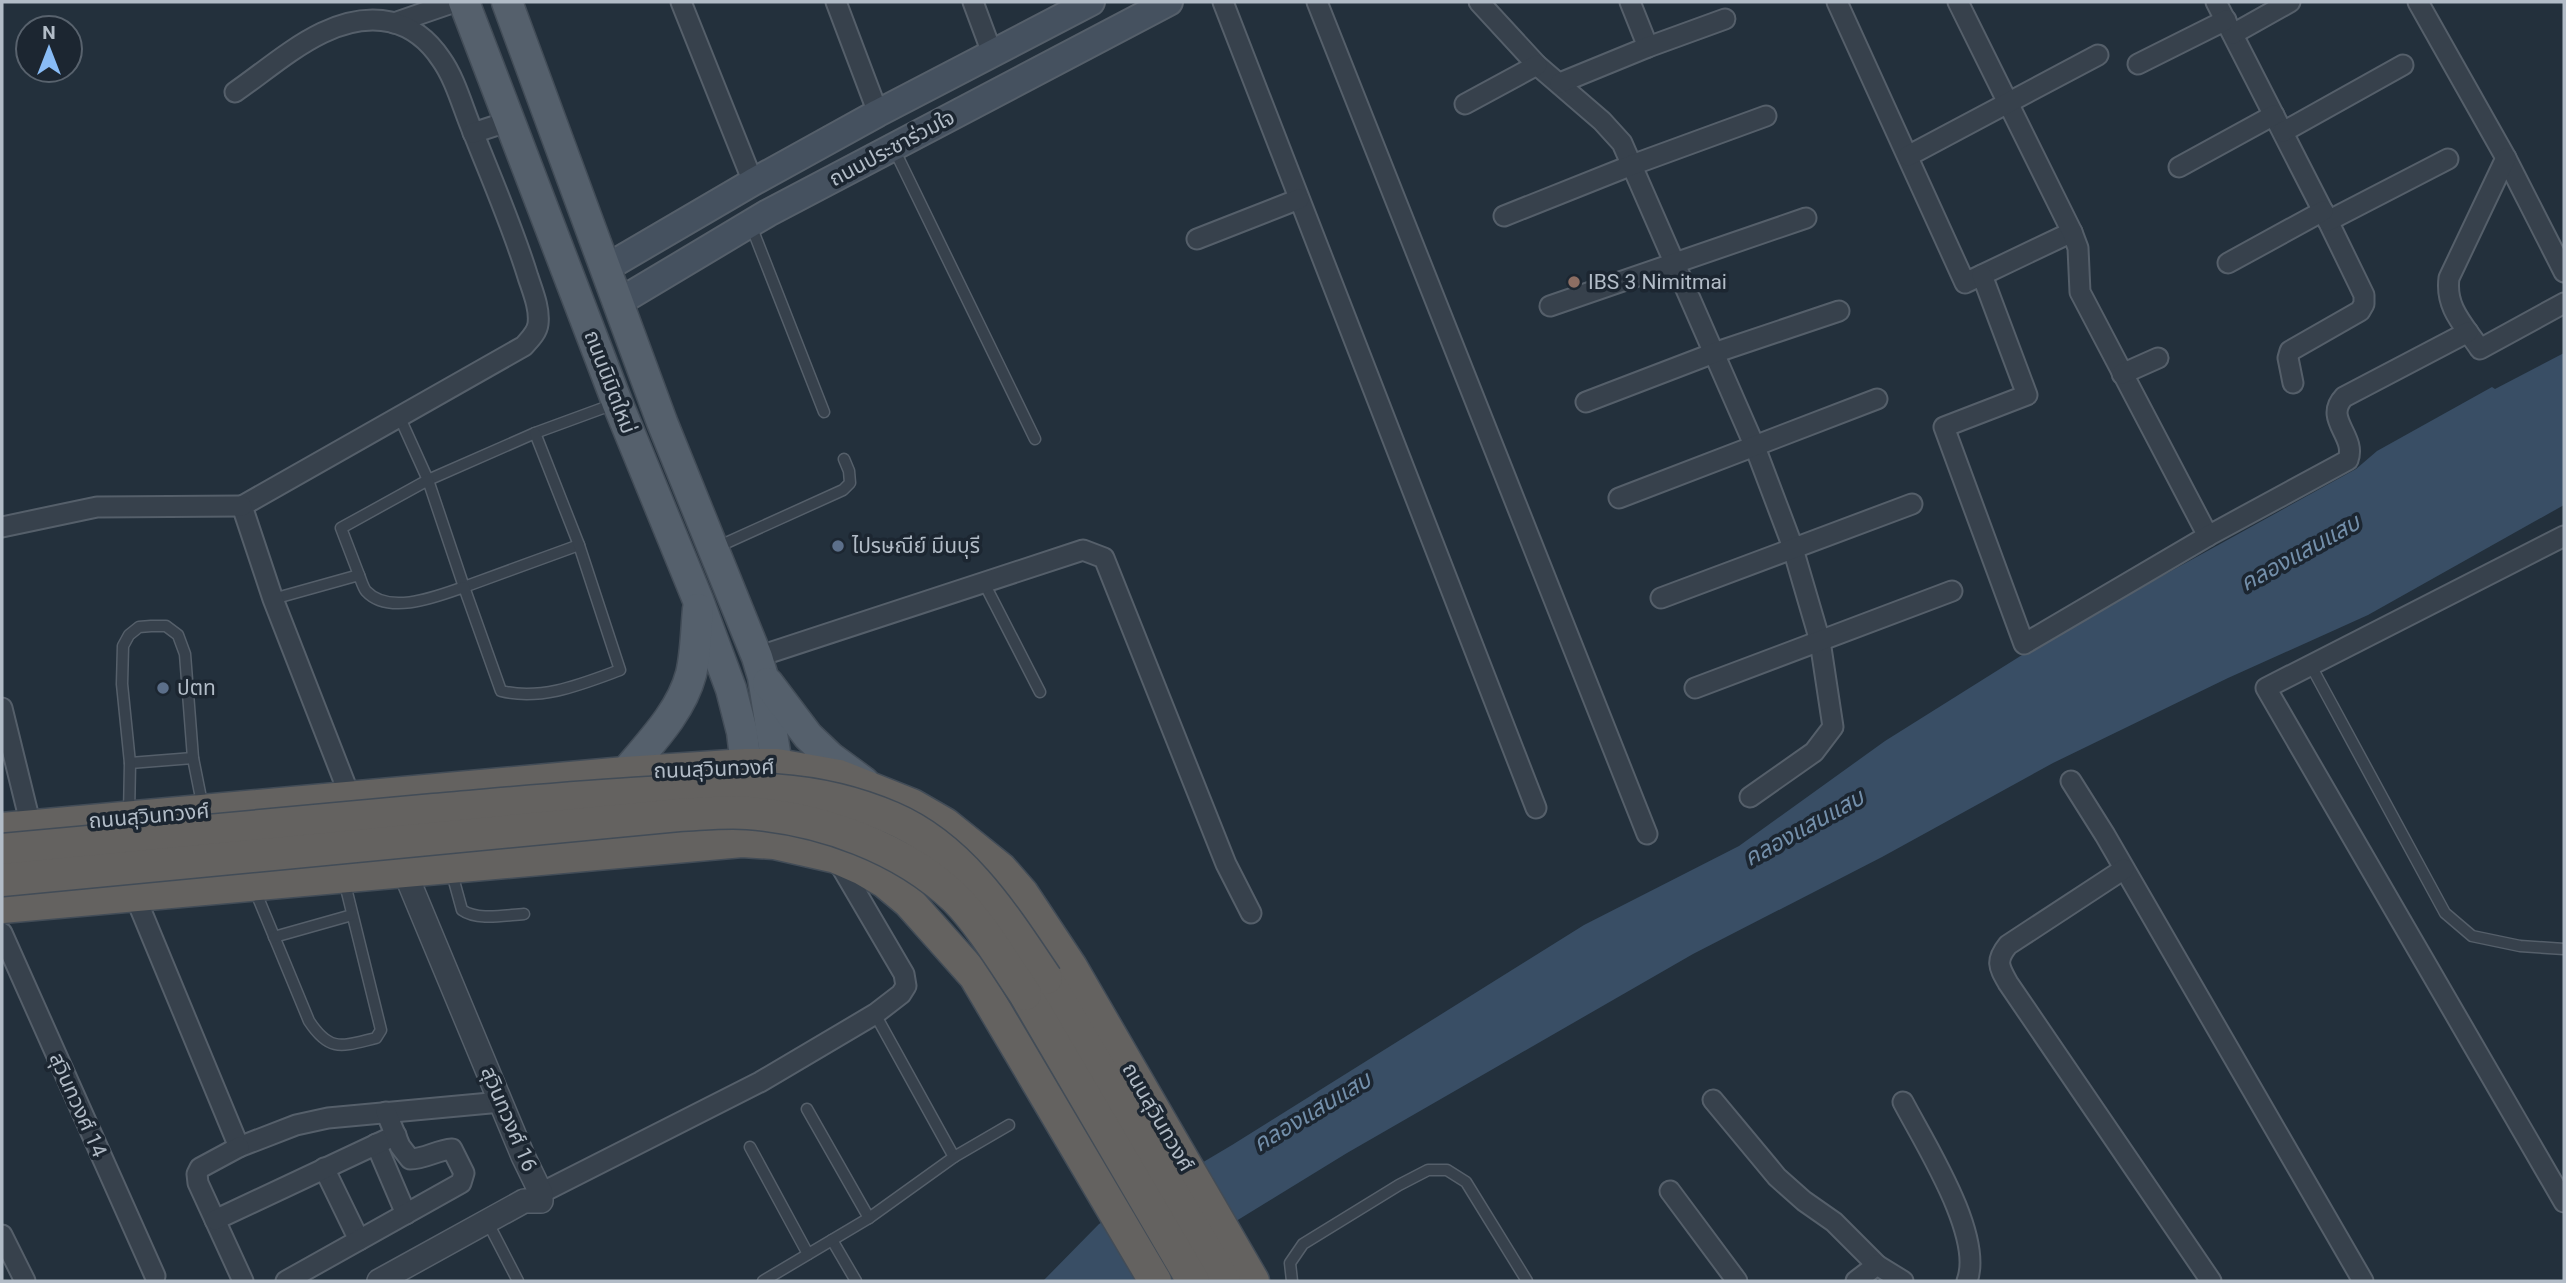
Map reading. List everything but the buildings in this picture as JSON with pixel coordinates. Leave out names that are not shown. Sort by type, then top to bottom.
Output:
[{"type":"highway","points":[[743,841],[746,765]]},
{"type":"highway","name":"ถนนสุวินทวงศ์","points":[[17,827],[351,799],[625,772],[776,765],[839,776],[912,805],[945,824],[1001,869],[1043,921],[1253,1281]]},
{"type":"highway","points":[[774,843],[776,765]]},
{"type":"highway","name":"ถนนสุวินทวงศ์","points":[[2,850],[597,796],[717,789],[786,789],[844,801],[894,819],[935,844],[976,881],[1005,916],[1046,978],[1224,1281]]},
{"type":"highway","points":[[2,880],[679,815],[746,813],[792,818],[839,831],[878,846],[913,866],[957,900],[1025,994],[1193,1281]]},
{"type":"highway","points":[[141,817],[176,831],[184,844],[186,858],[183,873],[166,893]]},
{"type":"highway","points":[[2,907],[743,841],[774,843],[836,857],[873,875],[909,902],[975,975],[1155,1281]]},
{"type":"main road","name":"ถนนนิมิตใหม่","points":[[464,2],[617,402],[698,600],[731,689],[742,732],[746,765]]},
{"type":"main road","name":"ถนนนิมิตใหม่","points":[[507,2],[712,549],[760,667],[776,765]]},
{"type":"main road","name":"ถนนประชาร่วมใจ","points":[[606,268],[878,113],[1091,2]]},
{"type":"main road","name":"ถนนประชาร่วมใจ","points":[[619,302],[759,218],[1169,2]]},
{"type":"main road","points":[[753,182],[759,218]]},
{"type":"main road","points":[[625,772],[657,734],[684,693],[691,673],[698,600]]},
{"type":"main road","points":[[760,667],[808,736],[830,757],[875,790]]},
{"type":"street","points":[[394,23],[454,2]]},
{"type":"street","points":[[681,2],[753,182]]},
{"type":"street","points":[[835,2],[878,113]]},
{"type":"street","points":[[972,2],[992,53]]},
{"type":"street","points":[[1223,2],[1536,808]]},
{"type":"street","points":[[1317,2],[1647,834]]},
{"type":"street","points":[[1630,2],[1648,47]]},
{"type":"street","points":[[1837,2],[1965,283],[2072,232]]},
{"type":"street","points":[[1958,2],[2072,232],[2078,248],[2080,292],[2208,536]]},
{"type":"street","points":[[2216,2],[2364,295],[2364,304],[2360,311],[2290,351],[2288,358],[2293,383]]},
{"type":"street","points":[[2138,64],[2290,2]]},
{"type":"street","points":[[2418,2],[2506,158],[2564,272]]},
{"type":"street","points":[[1483,3],[1537,65],[1602,121],[1622,143],[1755,447],[1793,550],[1820,641],[1833,727],[1814,752],[1750,797]]},
{"type":"street","points":[[1560,83],[1725,19]]},
{"type":"street","points":[[2,527],[97,507],[246,504],[524,346],[534,335],[538,325],[536,301],[516,240],[443,60],[424,37],[394,23],[379,20],[344,24],[318,34],[235,92]]},
{"type":"street","points":[[1908,156],[2098,55]]},
{"type":"street","points":[[1465,104],[1537,65]]},
{"type":"street","points":[[2179,167],[2403,65]]},
{"type":"street","points":[[1504,216],[1766,116]]},
{"type":"street","points":[[473,133],[510,121]]},
{"type":"street","points":[[2506,158],[2449,278],[2447,293],[2452,308],[2480,349],[2564,303]]},
{"type":"street","points":[[2228,263],[2448,159]]},
{"type":"street","points":[[1197,239],[1300,200]]},
{"type":"street","points":[[1550,306],[1805,218]]},
{"type":"street","points":[[1982,275],[2026,395],[1944,427],[2024,644],[2208,536],[2348,460],[2350,449],[2336,413],[2338,404],[2344,397],[2469,332]]},
{"type":"street","points":[[1586,402],[1714,353],[1839,311]]},
{"type":"street","points":[[2122,374],[2158,358]]},
{"type":"street","points":[[1619,498],[1877,399]]},
{"type":"street","points":[[246,504],[351,799]]},
{"type":"street","points":[[1661,598],[1912,504]]},
{"type":"street","points":[[2564,536],[2266,688],[2564,1202]]},
{"type":"street","points":[[760,667],[984,583],[1083,550],[1104,558],[1226,864],[1251,913]]},
{"type":"street","points":[[1695,688],[1952,591]]},
{"type":"street","points":[[2,708],[17,827]]},
{"type":"street","points":[[2071,781],[2363,1281]]},
{"type":"street","points":[[541,1193],[760,1082],[875,1013],[901,994],[906,986],[904,974],[836,857]]},
{"type":"street","points":[[2124,869],[2008,945],[2000,955],[2000,968],[2008,984],[2211,1281]]},
{"type":"street","name":"สุวินทวงศ์ 16","points":[[379,1281],[524,1201],[541,1201],[541,1193],[404,870]]},
{"type":"street","points":[[135,896],[239,1147]]},
{"type":"street","name":"สุวินทวงศ์ 14","points":[[2,933],[155,1276]]},
{"type":"street","points":[[1713,1100],[1777,1177],[1833,1222],[1877,1265],[1903,1281]]},
{"type":"street","points":[[243,1281],[198,1183],[197,1174],[200,1168],[239,1147],[310,1121],[501,1102]]},
{"type":"street","points":[[1903,1102],[1961,1216],[1970,1247],[1970,1272],[1967,1281]]},
{"type":"street","points":[[286,1281],[461,1183],[464,1173],[452,1149],[410,1158],[386,1112]]},
{"type":"street","points":[[215,1220],[396,1135]]},
{"type":"street","points":[[376,1144],[406,1214]]},
{"type":"street","points":[[324,1168],[359,1240]]},
{"type":"street","points":[[1670,1191],[1737,1281]]},
{"type":"street","points":[[2,1235],[25,1281]]},
{"type":"street","points":[[1856,1281],[1877,1265]]},
{"type":"lane","points":[[893,147],[1035,439]]},
{"type":"lane","points":[[759,218],[824,412]]},
{"type":"lane","points":[[579,545],[419,602],[402,604],[377,598],[365,590],[341,528],[428,480],[535,433],[617,402]]},
{"type":"lane","points":[[400,418],[428,480],[501,691],[514,695],[538,695],[620,670],[579,545],[535,433]]},
{"type":"lane","points":[[712,549],[843,491],[850,482],[844,459]]},
{"type":"lane","points":[[280,596],[359,575]]},
{"type":"lane","points":[[984,583],[1040,692]]},
{"type":"lane","points":[[141,817],[131,763],[122,684],[123,646],[129,635],[139,627],[166,626],[178,635],[185,654],[193,758],[204,811]]},
{"type":"lane","points":[[2310,664],[2445,913],[2472,936],[2520,946],[2564,949]]},
{"type":"lane","points":[[131,763],[193,758]]},
{"type":"lane","points":[[450,866],[462,910],[466,913],[524,914]]},
{"type":"lane","points":[[252,884],[309,1021],[318,1035],[328,1043],[341,1047],[376,1038],[381,1030],[343,878]]},
{"type":"lane","points":[[274,937],[352,915]]},
{"type":"lane","points":[[875,1013],[954,1157]]},
{"type":"lane","points":[[807,1110],[869,1217]]},
{"type":"lane","points":[[763,1281],[869,1217],[954,1157],[1009,1125]]},
{"type":"lane","points":[[750,1147],[808,1254]]},
{"type":"lane","points":[[1293,1281],[1290,1264],[1303,1244],[1428,1170],[1447,1170],[1466,1182],[1527,1281]]},
{"type":"lane","points":[[487,1221],[518,1281]]},
{"type":"lane","points":[[832,1240],[856,1281]]},
{"type":"water","name":"คลองแสนแสบ","points":[[2564,353],[2564,505],[2368,615],[2228,678],[2053,763],[1882,857],[1693,954],[1347,1153],[1145,1277],[1137,1281],[1043,1281],[1099,1224],[1232,1145],[1584,925],[1739,846],[1885,741],[2046,640],[2356,469],[2377,451],[2492,387],[2495,389]]},
{"type":"place","name":"IBS 3 Nimitmai","points":[[1574,282]]},
{"type":"place","name":"ไปรษณีย์ มีนบุรี","points":[[838,546]]},
{"type":"place","name":"ปตท","points":[[163,688]]}]
